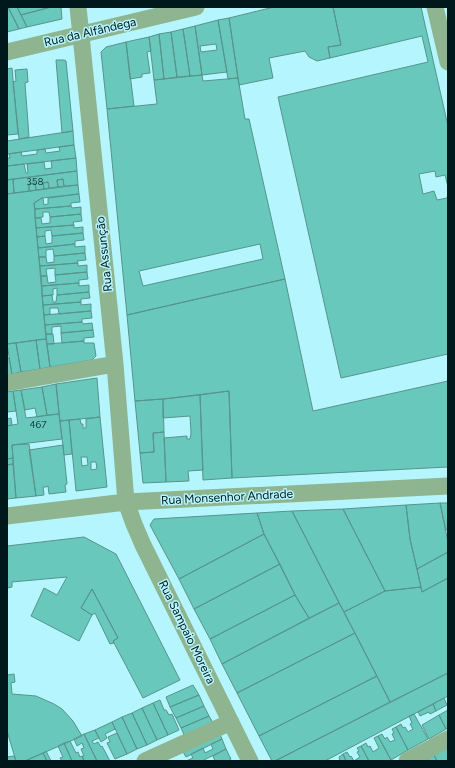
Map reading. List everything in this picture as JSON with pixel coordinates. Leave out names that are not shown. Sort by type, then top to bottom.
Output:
[{"type":"street","name":"Rua Assunção","points":[[78,7],[115,364],[126,502]]},
{"type":"street","name":"Rua da Alfândega","points":[[7,52],[196,7]]},
{"type":"street","points":[[435,7],[448,62]]},
{"type":"street","points":[[7,383],[115,364]]},
{"type":"street","name":"Rua Monsenhor Andrade","points":[[7,516],[126,502],[448,486]]},
{"type":"street","name":"Rua Sampaio Moreira","points":[[126,502],[143,545],[250,761]]},
{"type":"street","points":[[145,761],[231,722]]},
{"type":"street","points":[[408,761],[448,740]]},
{"type":"building","points":[[8,7],[19,29],[7,32]]},
{"type":"building","points":[[8,7],[17,7],[27,27],[19,29]]},
{"type":"building","points":[[17,7],[51,7],[21,15]]},
{"type":"building","points":[[51,7],[61,7],[62,19],[27,27],[21,15]]},
{"type":"building","points":[[274,7],[333,7],[341,45],[328,47],[330,58],[317,61],[309,57],[305,51],[269,58],[273,78],[239,85],[229,18]]},
{"type":"building","points":[[333,7],[421,7],[448,126],[448,187],[445,175],[436,177],[435,171],[419,174],[423,194],[434,191],[437,200],[447,198],[448,194],[448,354],[341,378],[278,97],[428,62],[422,36],[330,58],[328,47],[341,45]]},
{"type":"building","points":[[229,18],[238,78],[228,79],[218,20]]},
{"type":"building","points":[[218,20],[227,72],[202,75],[195,26]],"holes":[[[216,44],[217,50],[201,52],[200,46]]]},
{"type":"building","points":[[195,26],[202,75],[190,76],[183,29]]},
{"type":"building","points":[[183,29],[190,76],[177,77],[171,32]]},
{"type":"building","points":[[171,32],[177,77],[164,79],[159,34]]},
{"type":"building","points":[[159,34],[164,79],[154,80],[149,37]]},
{"type":"building","points":[[149,37],[151,51],[147,52],[150,73],[142,74],[142,77],[130,79],[126,42]]},
{"type":"building","points":[[126,42],[134,106],[107,109],[101,52],[106,47]]},
{"type":"building","points":[[56,60],[66,61],[73,131],[62,133]]},
{"type":"building","points":[[12,68],[18,134],[7,135],[7,69]]},
{"type":"building","points":[[27,69],[28,82],[25,83],[29,137],[19,139],[13,82],[16,81],[15,70]]},
{"type":"building","points":[[202,75],[203,81],[238,78],[245,119],[249,119],[285,279],[127,315],[107,109],[157,104],[154,80]],"holes":[[[260,244],[263,259],[143,286],[139,271]]]},
{"type":"building","points":[[73,131],[74,145],[7,154],[7,141]]},
{"type":"building","points":[[74,145],[76,158],[7,166],[7,158],[10,158],[9,154],[21,152],[22,156],[37,154],[37,150],[45,149],[46,153],[60,151],[59,147]]},
{"type":"building","points":[[76,158],[77,171],[7,180],[7,166],[24,164],[26,173],[28,173],[27,164],[44,162],[45,169],[52,168],[51,161]]},
{"type":"building","points":[[77,171],[78,185],[64,186],[63,179],[57,180],[58,187],[49,188],[48,182],[43,183],[44,189],[36,190],[35,183],[29,184],[29,191],[14,193],[13,179]]},
{"type":"building","points":[[13,179],[14,193],[7,194],[7,180]]},
{"type":"building","points":[[63,179],[64,186],[58,187],[57,180]]},
{"type":"building","points":[[48,182],[49,188],[44,189],[43,183]]},
{"type":"building","points":[[35,183],[36,190],[29,191],[29,184]]},
{"type":"building","points":[[78,185],[79,194],[42,198],[34,203],[46,339],[7,344],[7,194]]},
{"type":"building","points":[[79,194],[80,202],[71,203],[71,206],[35,209],[34,203],[42,198],[44,205],[48,204],[48,198]]},
{"type":"building","points":[[71,206],[72,208],[81,207],[81,214],[50,217],[49,212],[43,212],[43,217],[35,218],[35,209]]},
{"type":"building","points":[[81,214],[82,221],[73,222],[74,225],[36,228],[35,218],[41,218],[42,224],[50,223],[50,217]]},
{"type":"building","points":[[74,225],[74,228],[83,227],[83,233],[52,236],[51,230],[45,231],[45,236],[37,237],[36,228]]},
{"type":"building","points":[[83,233],[84,240],[75,241],[75,244],[38,248],[37,237],[45,236],[46,244],[52,243],[52,236]]},
{"type":"building","points":[[75,244],[75,247],[85,246],[85,253],[54,256],[53,249],[46,250],[46,257],[39,257],[38,248]]},
{"type":"building","points":[[85,253],[86,260],[77,261],[78,263],[40,266],[39,257],[46,257],[47,263],[54,262],[54,256]]},
{"type":"building","points":[[78,263],[78,266],[87,265],[87,272],[55,275],[55,268],[46,269],[47,276],[41,276],[40,266]]},
{"type":"building","points":[[87,272],[88,279],[79,280],[79,283],[42,286],[41,276],[47,276],[48,283],[56,282],[55,275]]},
{"type":"building","points":[[285,279],[313,411],[448,381],[448,467],[232,478],[229,391],[135,401],[127,315]]},
{"type":"building","points":[[79,283],[79,286],[89,285],[89,292],[57,295],[57,288],[53,289],[53,295],[42,296],[42,286]]},
{"type":"building","points":[[89,292],[90,298],[81,299],[81,302],[43,305],[42,296],[52,295],[53,302],[56,302],[57,295]]},
{"type":"building","points":[[81,302],[81,305],[91,304],[91,311],[59,314],[58,308],[50,308],[50,314],[44,315],[43,305]]},
{"type":"building","points":[[91,311],[92,318],[82,319],[82,322],[45,325],[44,315]]},
{"type":"building","points":[[82,322],[83,324],[92,323],[93,330],[61,333],[61,326],[52,327],[52,334],[46,334],[45,325]]},
{"type":"building","points":[[93,330],[94,337],[84,338],[84,341],[62,343],[61,333]]},
{"type":"building","points":[[46,334],[53,334],[54,344],[47,344]]},
{"type":"building","points":[[46,339],[50,367],[40,369],[36,340]]},
{"type":"building","points":[[36,340],[40,369],[21,372],[16,343]]},
{"type":"building","points":[[84,341],[84,343],[94,343],[96,356],[92,360],[50,367],[47,344]]},
{"type":"building","points":[[16,343],[21,372],[12,374],[7,344]]},
{"type":"building","points":[[7,358],[9,358],[12,374],[7,375]]},
{"type":"building","points":[[97,378],[100,417],[60,421],[56,384]]},
{"type":"building","points":[[56,384],[59,414],[47,415],[42,387]]},
{"type":"building","points":[[42,387],[47,415],[37,417],[35,408],[25,410],[21,390]]},
{"type":"building","points":[[21,390],[26,418],[59,414],[62,439],[12,445],[13,458],[7,459],[7,426],[18,424],[13,391]]},
{"type":"building","points":[[13,391],[16,411],[7,412],[7,392]]},
{"type":"building","points":[[229,391],[232,478],[203,480],[200,395]]},
{"type":"building","points":[[200,395],[203,470],[188,471],[189,481],[166,482],[164,438],[187,436],[187,439],[190,439],[191,433],[190,416],[163,418],[163,399]]},
{"type":"building","points":[[163,399],[164,432],[153,433],[154,452],[140,453],[135,401]]},
{"type":"building","points":[[100,417],[107,487],[76,491],[69,420],[80,419],[81,424],[83,424],[83,428],[86,428],[86,419]],"holes":[[[81,457],[87,457],[88,465],[82,466]],[[91,462],[96,462],[97,469],[91,470]]]},
{"type":"building","points":[[11,418],[12,425],[7,426],[7,419]]},
{"type":"building","points":[[69,420],[72,454],[64,455],[60,421]]},
{"type":"building","points":[[164,432],[166,482],[143,483],[140,453],[154,452],[153,433]]},
{"type":"building","points":[[29,444],[36,496],[16,498],[12,445]]},
{"type":"building","points":[[63,445],[67,484],[65,485],[66,492],[49,494],[48,486],[43,487],[44,495],[36,496],[29,450]]},
{"type":"building","points":[[13,458],[13,464],[7,465],[7,459]]},
{"type":"building","points":[[13,464],[16,498],[7,499],[7,465]]},
{"type":"building","points":[[440,503],[448,542],[448,552],[417,569],[410,539],[406,505]]},
{"type":"building","points":[[440,503],[448,503],[448,530],[446,530]]},
{"type":"building","points":[[406,505],[410,539],[421,587],[385,591],[343,509]]},
{"type":"building","points":[[343,509],[385,591],[344,612],[292,511]]},
{"type":"building","points":[[292,511],[339,603],[309,618],[295,595],[264,534],[257,513]]},
{"type":"building","points":[[257,513],[264,534],[179,579],[150,525],[154,519]]},
{"type":"building","points":[[264,534],[280,564],[194,609],[179,579]]},
{"type":"building","points":[[84,537],[116,554],[180,680],[143,698],[113,641],[118,638],[92,589],[81,608],[92,615],[79,641],[31,616],[44,588],[57,595],[67,577],[12,582],[12,587],[7,588],[7,546]]},
{"type":"building","points":[[448,552],[448,578],[422,592],[417,569]]},
{"type":"building","points":[[280,564],[295,595],[210,639],[194,609]]},
{"type":"building","points":[[448,578],[448,673],[390,702],[344,612],[385,591],[421,587],[422,592]]},
{"type":"building","points":[[92,589],[118,638],[113,641],[114,643],[110,644],[95,613],[92,615],[81,608]]},
{"type":"building","points":[[295,595],[309,618],[222,664],[210,639]]},
{"type":"building","points":[[339,603],[355,633],[237,693],[222,664]]},
{"type":"building","points":[[355,633],[377,676],[259,736],[237,693]]},
{"type":"building","points":[[448,673],[448,696],[325,761],[275,761]]},
{"type":"building","points":[[14,674],[15,682],[11,683],[12,694],[36,696],[54,704],[62,709],[73,721],[82,736],[25,761],[16,761],[7,731],[7,675]]},
{"type":"building","points":[[377,676],[390,702],[275,761],[272,761],[259,736]]},
{"type":"building","points":[[193,685],[199,695],[170,707],[166,697]]},
{"type":"building","points":[[199,695],[204,706],[176,718],[170,707]]},
{"type":"building","points":[[444,698],[447,705],[436,711],[433,704]]},
{"type":"building","points":[[160,700],[164,710],[166,710],[169,715],[172,714],[179,730],[168,735],[153,703]]},
{"type":"building","points":[[153,703],[168,735],[157,740],[142,708]]},
{"type":"building","points":[[433,704],[436,711],[420,716],[418,712]]},
{"type":"building","points":[[204,706],[209,716],[181,728],[176,718]]},
{"type":"building","points":[[142,708],[157,740],[147,745],[132,713]]},
{"type":"building","points":[[448,710],[448,728],[446,729],[439,715]]},
{"type":"building","points":[[132,713],[147,745],[137,749],[122,717]]},
{"type":"building","points":[[414,714],[428,739],[408,750],[396,727],[401,724],[408,732],[413,729],[410,724],[412,723],[409,716]]},
{"type":"building","points":[[439,715],[446,729],[429,739],[422,725]]},
{"type":"building","points":[[209,716],[215,726],[186,739],[181,728]]},
{"type":"building","points":[[122,717],[137,749],[127,754],[112,722]]},
{"type":"building","points":[[112,722],[115,729],[105,734],[107,738],[101,742],[95,730]]},
{"type":"building","points":[[396,727],[408,750],[391,760],[378,736],[382,734],[385,739],[387,737],[390,742],[395,740],[392,734],[394,733],[392,729]]},
{"type":"building","points":[[95,730],[99,738],[92,741],[94,744],[98,742],[101,747],[102,746],[110,761],[97,761],[84,734]]},
{"type":"building","points":[[219,732],[222,739],[186,757],[182,750]]},
{"type":"building","points":[[117,733],[127,754],[115,759],[107,743],[110,742],[108,737]]},
{"type":"building","points":[[84,734],[97,761],[84,761],[82,756],[84,756],[81,749],[84,748],[82,743],[77,746],[74,739]]},
{"type":"building","points":[[378,736],[391,760],[389,761],[369,761],[361,746],[366,743],[368,747],[370,746],[373,752],[379,748],[374,738]]},
{"type":"building","points":[[222,739],[226,749],[202,761],[186,761],[193,758],[191,754],[203,748],[205,753],[213,749],[211,744]]},
{"type":"building","points":[[70,741],[76,753],[78,752],[80,757],[82,756],[84,761],[72,761],[64,743]]},
{"type":"building","points":[[64,743],[72,761],[62,761],[60,758],[63,757],[58,746]]},
{"type":"building","points":[[361,746],[369,761],[354,761],[360,757],[357,752],[359,751],[357,748]]},
{"type":"building","points":[[448,748],[448,761],[437,761],[434,755]]},
{"type":"building","points":[[226,749],[231,759],[228,761],[215,761],[213,756]]},
{"type":"building","points":[[46,751],[51,761],[47,761],[43,753]]},
{"type":"building","points":[[347,752],[354,761],[346,761],[343,754]]},
{"type":"building","points":[[43,753],[47,761],[27,761],[27,760]]},
{"type":"building","points":[[343,754],[346,761],[340,761],[339,757]]},
{"type":"building","points":[[434,755],[437,761],[425,761]]},
{"type":"building","points":[[14,756],[16,761],[7,761],[7,757]]}]
